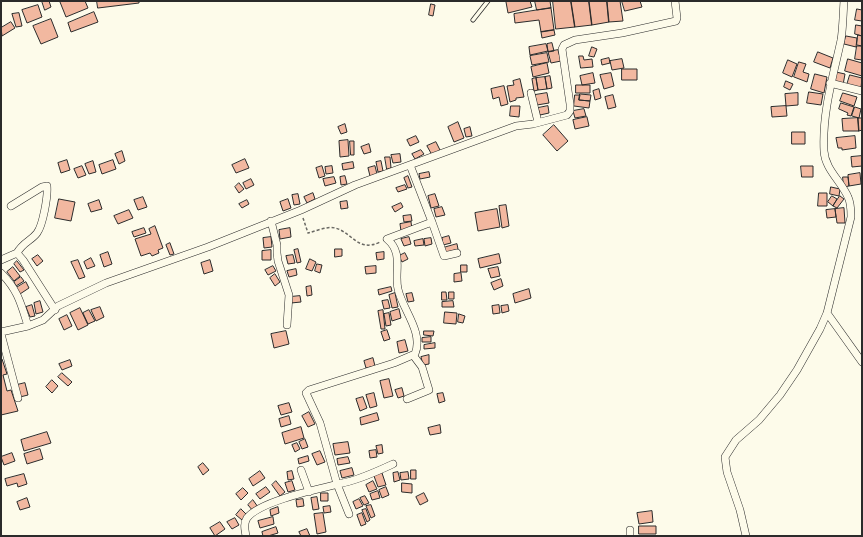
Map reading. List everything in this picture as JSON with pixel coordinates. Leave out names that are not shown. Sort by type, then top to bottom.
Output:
[{"type":"street","points":[[18,398],[1,333],[28,326],[43,320],[58,306],[106,283],[208,248],[300,210],[343,190],[516,126],[567,115],[570,111],[570,97],[562,49],[564,45],[575,40],[622,33],[676,21],[675,1]]},
{"type":"street","points":[[746,536],[737,499],[727,472],[725,457],[736,440],[759,420],[780,395],[797,370],[827,313],[851,217],[848,197],[826,161],[824,152],[825,123],[830,83],[841,39],[844,1]]},
{"type":"street","points":[[830,83],[862,91]]},
{"type":"street","points":[[531,93],[538,122]]},
{"type":"street","points":[[410,165],[444,256],[457,254]]},
{"type":"street","points":[[1,260],[17,253],[24,243],[38,231],[47,196],[47,186],[42,187],[11,206]]},
{"type":"street","points":[[271,221],[278,245],[278,261],[288,295],[287,325]]},
{"type":"street","points":[[349,514],[337,484],[317,415],[306,395],[307,392],[413,355],[417,347],[415,331],[397,288],[397,256],[391,243],[387,239],[432,222]]},
{"type":"street","points":[[17,253],[55,310]]},
{"type":"street","points":[[1,273],[16,290],[22,304],[28,326]]},
{"type":"street","points":[[827,313],[862,362]]},
{"type":"street","points":[[407,398],[430,390],[422,367],[413,355]]},
{"type":"street","points":[[246,536],[245,521],[251,514],[267,504],[347,482],[369,475],[393,464]]},
{"type":"street","points":[[301,470],[309,492]]},
{"type":"lane","points":[[473,20],[488,1]]},
{"type":"path","points":[[300,210],[308,233],[329,228],[336,228],[357,242],[365,245],[377,244],[387,239]]},
{"type":"building","points":[[42,1],[49,1],[51,7],[45,10]]},
{"type":"building","points":[[85,1],[88,8],[66,17],[60,2]]},
{"type":"building","points":[[97,1],[139,1],[139,3],[98,8]]},
{"type":"building","points":[[530,1],[532,7],[508,13],[506,2]]},
{"type":"building","points":[[535,1],[550,1],[551,8],[537,10]]},
{"type":"building","points":[[553,1],[571,1],[575,27],[556,29]]},
{"type":"building","points":[[571,1],[589,1],[592,25],[575,27]]},
{"type":"building","points":[[589,1],[607,1],[609,22],[592,25]]},
{"type":"building","points":[[607,1],[620,1],[623,21],[609,22]]},
{"type":"building","points":[[622,1],[640,1],[642,7],[625,11]]},
{"type":"building","points":[[431,4],[435,5],[433,16],[429,15]]},
{"type":"building","points":[[38,5],[42,17],[27,23],[22,10]]},
{"type":"building","points":[[551,8],[554,30],[541,32],[539,20],[515,23],[514,14]]},
{"type":"building","points":[[857,9],[862,10],[862,21],[855,20]]},
{"type":"building","points":[[94,12],[98,22],[71,32],[68,23]]},
{"type":"building","points":[[19,13],[22,26],[16,27],[12,14]]},
{"type":"building","points":[[51,19],[58,37],[41,44],[33,26]]},
{"type":"building","points":[[11,22],[15,28],[2,36],[1,28]]},
{"type":"building","points":[[856,25],[862,26],[862,36],[855,34]]},
{"type":"building","points":[[554,30],[555,35],[542,38],[541,32]]},
{"type":"building","points":[[858,35],[862,36],[862,46],[857,45]]},
{"type":"building","points":[[846,36],[857,38],[856,47],[844,44]]},
{"type":"building","points":[[552,43],[554,51],[548,52],[547,44]]},
{"type":"building","points":[[546,44],[548,51],[530,55],[529,47]]},
{"type":"building","points":[[857,46],[862,46],[862,60],[855,59]]},
{"type":"building","points":[[592,47],[597,49],[594,57],[589,56]]},
{"type":"building","points":[[558,50],[561,61],[551,63],[548,52]]},
{"type":"building","points":[[818,52],[833,58],[830,68],[814,62]]},
{"type":"building","points":[[547,53],[549,62],[532,65],[530,56]]},
{"type":"building","points":[[579,56],[583,56],[584,60],[592,59],[593,67],[581,68]]},
{"type":"building","points":[[609,58],[610,63],[602,65],[601,60]]},
{"type":"building","points":[[622,59],[624,68],[612,70],[610,61]]},
{"type":"building","points":[[848,59],[862,63],[862,76],[845,71]]},
{"type":"building","points":[[788,60],[797,64],[792,77],[783,73]]},
{"type":"building","points":[[799,62],[806,64],[803,72],[809,74],[807,82],[794,77]]},
{"type":"building","points":[[547,63],[549,73],[533,77],[531,67]]},
{"type":"building","points":[[622,69],[637,69],[637,80],[622,80]]},
{"type":"building","points":[[836,72],[845,74],[843,85],[834,83]]},
{"type":"building","points":[[593,73],[595,83],[582,85],[580,76]]},
{"type":"building","points":[[611,73],[614,86],[604,89],[600,75]]},
{"type":"building","points":[[815,74],[827,77],[824,93],[811,89]]},
{"type":"building","points":[[850,75],[862,78],[861,88],[847,85]]},
{"type":"building","points":[[550,76],[552,88],[547,89],[545,77]]},
{"type":"building","points":[[545,77],[547,89],[538,90],[536,78]]},
{"type":"building","points":[[536,78],[538,90],[534,91],[532,79]]},
{"type":"building","points":[[520,79],[524,97],[516,98],[516,100],[510,102],[507,86],[514,85],[513,81]]},
{"type":"building","points":[[786,81],[793,84],[790,90],[784,87]]},
{"type":"building","points":[[576,85],[590,85],[590,93],[576,93]]},
{"type":"building","points":[[504,86],[508,104],[501,106],[499,97],[493,99],[491,89]]},
{"type":"building","points":[[599,89],[601,98],[595,100],[593,91]]},
{"type":"building","points":[[809,92],[823,94],[821,105],[807,103]]},
{"type":"building","points":[[547,93],[549,103],[537,105],[535,95]]},
{"type":"building","points":[[798,93],[798,105],[786,106],[785,94]]},
{"type":"building","points":[[843,93],[857,97],[854,106],[840,101]]},
{"type":"building","points":[[580,94],[591,95],[590,101],[579,100]]},
{"type":"building","points":[[575,95],[580,95],[579,100],[590,101],[589,108],[574,106]]},
{"type":"building","points":[[613,95],[616,107],[608,109],[605,97]]},
{"type":"building","points":[[841,103],[854,107],[851,116],[839,109]]},
{"type":"building","points":[[511,106],[520,106],[519,117],[510,116]]},
{"type":"building","points":[[548,106],[549,113],[540,115],[538,108]]},
{"type":"building","points":[[786,106],[787,116],[772,117],[771,107]]},
{"type":"building","points":[[855,107],[861,109],[859,118],[852,116]]},
{"type":"building","points":[[584,109],[586,116],[575,118],[573,111]]},
{"type":"building","points":[[587,117],[589,126],[575,129],[573,120]]},
{"type":"building","points":[[858,118],[862,118],[862,130],[859,131]]},
{"type":"building","points":[[858,118],[859,131],[843,131],[842,119]]},
{"type":"building","points":[[458,122],[464,138],[454,142],[448,127]]},
{"type":"building","points":[[345,124],[347,132],[341,134],[338,127]]},
{"type":"building","points":[[554,125],[568,141],[557,151],[543,135]]},
{"type":"building","points":[[470,127],[472,136],[466,137],[464,129]]},
{"type":"building","points":[[792,132],[805,132],[805,144],[792,144]]},
{"type":"building","points":[[416,136],[419,142],[410,146],[407,140]]},
{"type":"building","points":[[855,136],[856,148],[842,150],[842,148],[838,148],[836,138]]},
{"type":"building","points":[[348,140],[349,156],[340,157],[339,141]]},
{"type":"building","points":[[350,141],[354,141],[354,155],[351,155]]},
{"type":"building","points":[[436,142],[440,150],[432,155],[427,146]]},
{"type":"building","points":[[369,144],[371,152],[364,154],[361,147]]},
{"type":"building","points":[[421,150],[424,154],[415,159],[412,154]]},
{"type":"building","points":[[122,151],[125,161],[119,164],[115,154]]},
{"type":"building","points":[[400,154],[401,162],[393,163],[391,155]]},
{"type":"building","points":[[862,156],[862,166],[852,167],[851,157]]},
{"type":"building","points":[[385,157],[390,157],[391,168],[387,169]]},
{"type":"building","points":[[245,159],[249,168],[236,173],[232,165]]},
{"type":"building","points":[[67,160],[70,170],[61,173],[58,163]]},
{"type":"building","points":[[113,160],[116,169],[102,174],[99,165]]},
{"type":"building","points":[[93,161],[96,172],[89,174],[85,164]]},
{"type":"building","points":[[381,161],[383,171],[378,172],[376,162]]},
{"type":"building","points":[[353,162],[354,168],[343,170],[342,164]]},
{"type":"building","points":[[82,166],[86,175],[78,178],[74,169]]},
{"type":"building","points":[[322,166],[325,176],[319,178],[316,168]]},
{"type":"building","points":[[332,166],[333,173],[326,174],[325,167]]},
{"type":"building","points":[[375,166],[377,174],[370,176],[368,168]]},
{"type":"building","points":[[801,166],[813,166],[813,177],[802,177]]},
{"type":"building","points":[[429,172],[430,177],[420,179],[419,174]]},
{"type":"building","points":[[860,173],[861,184],[849,186],[848,175]]},
{"type":"building","points":[[345,176],[347,184],[341,185],[340,177]]},
{"type":"building","points":[[408,176],[412,187],[408,188],[404,178]]},
{"type":"building","points":[[334,177],[336,183],[325,186],[323,179]]},
{"type":"building","points":[[843,177],[848,177],[849,186],[844,187]]},
{"type":"building","points":[[251,179],[254,185],[246,189],[243,183]]},
{"type":"building","points":[[239,183],[244,189],[239,193],[235,187]]},
{"type":"building","points":[[405,185],[407,189],[398,192],[396,188]]},
{"type":"building","points":[[831,187],[840,189],[839,196],[830,194]]},
{"type":"building","points":[[313,193],[315,199],[307,203],[304,197]]},
{"type":"building","points":[[819,193],[827,193],[827,206],[818,206]]},
{"type":"building","points":[[298,194],[300,204],[294,205],[292,195]]},
{"type":"building","points":[[435,194],[439,206],[431,208],[428,196]]},
{"type":"building","points":[[832,196],[837,199],[833,206],[828,202]]},
{"type":"building","points":[[840,196],[844,199],[837,208],[833,206]]},
{"type":"building","points":[[143,197],[147,207],[138,210],[134,200]]},
{"type":"building","points":[[59,199],[75,202],[71,221],[55,218]]},
{"type":"building","points":[[288,199],[291,208],[283,211],[280,202]]},
{"type":"building","points":[[99,200],[102,209],[91,212],[88,204]]},
{"type":"building","points":[[247,200],[249,204],[242,208],[239,204]]},
{"type":"building","points":[[347,201],[348,208],[341,209],[340,202]]},
{"type":"building","points":[[401,203],[403,207],[395,212],[392,207]]},
{"type":"building","points":[[506,205],[509,226],[502,228],[499,206]]},
{"type":"building","points":[[442,207],[445,215],[436,217],[434,209]]},
{"type":"building","points":[[844,208],[845,223],[837,223],[835,209]]},
{"type":"building","points":[[497,209],[500,227],[478,231],[475,213]]},
{"type":"building","points":[[835,209],[836,217],[827,218],[826,210]]},
{"type":"building","points":[[129,210],[133,218],[118,224],[114,216]]},
{"type":"building","points":[[411,215],[412,221],[404,222],[403,216]]},
{"type":"building","points":[[411,222],[412,229],[401,231],[400,224]]},
{"type":"building","points":[[155,226],[163,248],[158,250],[159,253],[152,256],[150,253],[141,256],[135,239],[151,234],[149,229]]},
{"type":"building","points":[[144,228],[146,233],[134,237],[132,232]]},
{"type":"building","points":[[290,228],[291,237],[280,239],[279,230]]},
{"type":"building","points":[[449,236],[451,243],[443,245],[442,238]]},
{"type":"building","points":[[271,237],[272,247],[264,248],[263,238]]},
{"type":"building","points":[[409,237],[411,244],[404,246],[401,239]]},
{"type":"building","points":[[431,238],[432,244],[425,246],[424,239]]},
{"type":"building","points":[[423,239],[424,245],[415,246],[414,241]]},
{"type":"building","points":[[170,243],[174,254],[170,255],[166,245]]},
{"type":"building","points":[[457,244],[458,249],[445,253],[443,248]]},
{"type":"building","points":[[298,249],[301,262],[297,263],[294,250]]},
{"type":"building","points":[[335,249],[342,249],[342,256],[335,257]]},
{"type":"building","points":[[271,250],[271,260],[262,260],[262,251]]},
{"type":"building","points":[[108,252],[112,264],[104,267],[100,255]]},
{"type":"building","points":[[384,252],[384,259],[377,260],[376,253]]},
{"type":"building","points":[[405,253],[408,259],[402,262],[399,256]]},
{"type":"building","points":[[499,254],[501,263],[480,268],[478,259]]},
{"type":"building","points":[[38,255],[43,261],[37,266],[32,259]]},
{"type":"building","points":[[293,255],[295,263],[288,264],[286,256]]},
{"type":"building","points":[[91,258],[95,266],[87,269],[84,262]]},
{"type":"building","points":[[310,259],[316,262],[312,271],[306,269]]},
{"type":"building","points":[[78,260],[85,277],[79,279],[71,262]]},
{"type":"building","points":[[210,260],[213,271],[204,274],[201,263]]},
{"type":"building","points":[[17,261],[24,270],[20,272],[14,264]]},
{"type":"building","points":[[317,264],[322,265],[320,273],[315,271]]},
{"type":"building","points":[[461,265],[467,265],[467,272],[461,272]]},
{"type":"building","points":[[273,266],[276,271],[268,275],[265,270]]},
{"type":"building","points":[[376,266],[376,273],[366,274],[365,267]]},
{"type":"building","points":[[13,267],[20,276],[14,281],[7,272]]},
{"type":"building","points":[[498,267],[500,276],[491,278],[488,269]]},
{"type":"building","points":[[296,269],[297,275],[289,277],[287,271]]},
{"type":"building","points":[[461,273],[462,281],[454,282],[454,274]]},
{"type":"building","points":[[275,274],[280,282],[275,286],[270,278]]},
{"type":"building","points":[[21,277],[24,281],[16,286],[14,282]]},
{"type":"building","points":[[501,279],[503,286],[494,290],[491,283]]},
{"type":"building","points":[[26,282],[29,288],[20,294],[16,288]]},
{"type":"building","points":[[311,286],[312,295],[307,296],[306,287]]},
{"type":"building","points":[[391,287],[392,291],[379,295],[378,290]]},
{"type":"building","points":[[529,289],[531,298],[515,303],[513,294]]},
{"type":"building","points":[[442,292],[446,292],[447,300],[442,300]]},
{"type":"building","points":[[449,292],[454,292],[454,299],[449,299]]},
{"type":"building","points":[[395,293],[398,307],[392,308],[389,295]]},
{"type":"building","points":[[412,293],[414,301],[408,302],[406,294]]},
{"type":"building","points":[[300,296],[301,302],[291,303],[290,297]]},
{"type":"building","points":[[388,300],[390,308],[384,309],[382,301]]},
{"type":"building","points":[[40,301],[43,312],[36,314],[34,303]]},
{"type":"building","points":[[453,301],[454,307],[442,307],[442,302]]},
{"type":"building","points":[[32,305],[35,316],[30,317],[26,307]]},
{"type":"building","points":[[499,305],[500,313],[493,314],[492,306]]},
{"type":"building","points":[[508,305],[509,311],[502,313],[501,306]]},
{"type":"building","points":[[100,307],[104,317],[96,321],[91,310]]},
{"type":"building","points":[[80,308],[88,325],[78,330],[70,313]]},
{"type":"building","points":[[399,309],[401,318],[392,321],[390,312]]},
{"type":"building","points":[[89,310],[95,321],[88,324],[83,313]]},
{"type":"building","points":[[383,310],[385,329],[381,329],[378,311]]},
{"type":"building","points":[[445,312],[457,313],[456,324],[444,323]]},
{"type":"building","points":[[389,313],[391,325],[386,326],[384,314]]},
{"type":"building","points":[[459,314],[465,316],[463,323],[458,322]]},
{"type":"building","points":[[67,315],[72,326],[64,330],[59,319]]},
{"type":"building","points":[[387,330],[390,339],[384,341],[381,332]]},
{"type":"building","points":[[286,331],[289,344],[274,348],[271,334]]},
{"type":"building","points":[[424,331],[434,331],[433,336],[424,335]]},
{"type":"building","points":[[431,337],[431,342],[422,342],[422,338]]},
{"type":"building","points":[[405,340],[408,351],[399,353],[397,342]]},
{"type":"building","points":[[435,343],[435,348],[424,349],[424,345]]},
{"type":"building","points":[[429,355],[429,364],[423,365],[421,357]]},
{"type":"building","points":[[373,358],[375,366],[366,368],[364,361]]},
{"type":"building","points":[[1,359],[7,374],[3,375],[7,391],[11,390],[18,411],[1,415]]},
{"type":"building","points":[[70,360],[72,366],[62,370],[59,364]]},
{"type":"building","points":[[62,373],[72,382],[68,386],[58,377]]},
{"type":"building","points":[[389,379],[393,396],[384,398],[380,381]]},
{"type":"building","points":[[52,380],[58,386],[52,393],[46,387]]},
{"type":"building","points":[[25,383],[28,395],[20,397],[17,385]]},
{"type":"building","points":[[402,388],[404,396],[398,398],[395,390]]},
{"type":"building","points":[[374,393],[377,406],[370,408],[366,395]]},
{"type":"building","points":[[443,393],[445,401],[439,403],[437,394]]},
{"type":"building","points":[[363,397],[367,408],[360,411],[356,399]]},
{"type":"building","points":[[289,403],[292,412],[281,415],[278,406]]},
{"type":"building","points":[[309,412],[315,424],[308,427],[302,416]]},
{"type":"building","points":[[377,413],[379,420],[361,425],[360,418]]},
{"type":"building","points":[[289,416],[291,424],[281,427],[279,419]]},
{"type":"building","points":[[440,425],[441,433],[430,435],[428,428]]},
{"type":"building","points":[[301,427],[304,438],[285,444],[282,433]]},
{"type":"building","points":[[47,432],[51,443],[24,451],[21,440]]},
{"type":"building","points":[[305,439],[308,447],[302,449],[299,442]]},
{"type":"building","points":[[348,442],[350,453],[335,455],[333,444]]},
{"type":"building","points":[[297,443],[300,449],[295,452],[292,445]]},
{"type":"building","points":[[382,445],[383,453],[378,454],[376,446]]},
{"type":"building","points":[[40,449],[43,459],[27,464],[24,454]]},
{"type":"building","points":[[376,450],[377,457],[370,458],[369,451]]},
{"type":"building","points":[[320,451],[325,462],[317,465],[312,454]]},
{"type":"building","points":[[12,453],[15,461],[4,465],[1,457]]},
{"type":"building","points":[[308,456],[309,461],[299,464],[298,459]]},
{"type":"building","points":[[348,457],[350,463],[338,465],[337,459]]},
{"type":"building","points":[[203,463],[209,470],[203,475],[198,467]]},
{"type":"building","points":[[352,468],[354,475],[342,478],[340,471]]},
{"type":"building","points":[[411,470],[416,470],[416,479],[411,479]]},
{"type":"building","points":[[260,471],[265,478],[253,486],[249,479]]},
{"type":"building","points":[[292,471],[294,479],[288,480],[287,472]]},
{"type":"building","points":[[398,472],[400,480],[394,482],[393,473]]},
{"type":"building","points":[[408,472],[409,479],[401,480],[400,473]]},
{"type":"building","points":[[382,473],[386,485],[378,487],[374,476]]},
{"type":"building","points":[[24,474],[27,484],[18,487],[17,483],[7,486],[5,479]]},
{"type":"building","points":[[276,481],[285,492],[280,496],[272,485]]},
{"type":"building","points":[[292,481],[295,490],[288,492],[285,483]]},
{"type":"building","points":[[373,481],[377,489],[369,492],[366,485]]},
{"type":"building","points":[[402,483],[412,484],[412,493],[402,492]]},
{"type":"building","points":[[266,487],[270,492],[260,499],[256,494]]},
{"type":"building","points":[[386,487],[389,495],[382,498],[379,490]]},
{"type":"building","points":[[243,488],[248,493],[241,500],[236,494]]},
{"type":"building","points":[[378,491],[380,498],[372,500],[370,494]]},
{"type":"building","points":[[321,493],[328,493],[328,501],[321,501]]},
{"type":"building","points":[[424,493],[428,501],[420,505],[416,497]]},
{"type":"building","points":[[365,496],[369,503],[364,505],[360,498]]},
{"type":"building","points":[[317,497],[319,509],[313,510],[311,498]]},
{"type":"building","points":[[27,498],[30,507],[20,510],[17,502]]},
{"type":"building","points":[[303,499],[304,506],[297,507],[296,500]]},
{"type":"building","points":[[359,499],[363,506],[356,509],[353,502]]},
{"type":"building","points":[[253,500],[258,507],[253,511],[248,505]]},
{"type":"building","points":[[371,505],[375,516],[371,518],[366,506]]},
{"type":"building","points":[[330,506],[331,512],[324,513],[323,507]]},
{"type":"building","points":[[278,507],[279,513],[271,516],[270,510]]},
{"type":"building","points":[[241,509],[247,515],[242,520],[236,515]]},
{"type":"building","points":[[366,509],[370,520],[367,522],[362,510]]},
{"type":"building","points":[[652,511],[653,522],[639,524],[637,513]]},
{"type":"building","points":[[323,513],[326,532],[317,534],[314,514]]},
{"type":"building","points":[[362,513],[366,524],[361,526],[357,515]]},
{"type":"building","points":[[273,517],[274,524],[260,528],[258,521]]},
{"type":"building","points":[[235,518],[239,525],[232,529],[227,522]]},
{"type":"building","points":[[220,522],[225,529],[215,536],[210,528]]},
{"type":"building","points":[[639,526],[656,526],[656,534],[639,534]]},
{"type":"building","points":[[276,527],[278,533],[263,536],[262,532]]},
{"type":"building","points":[[307,529],[310,536],[301,536],[299,532]]}]
